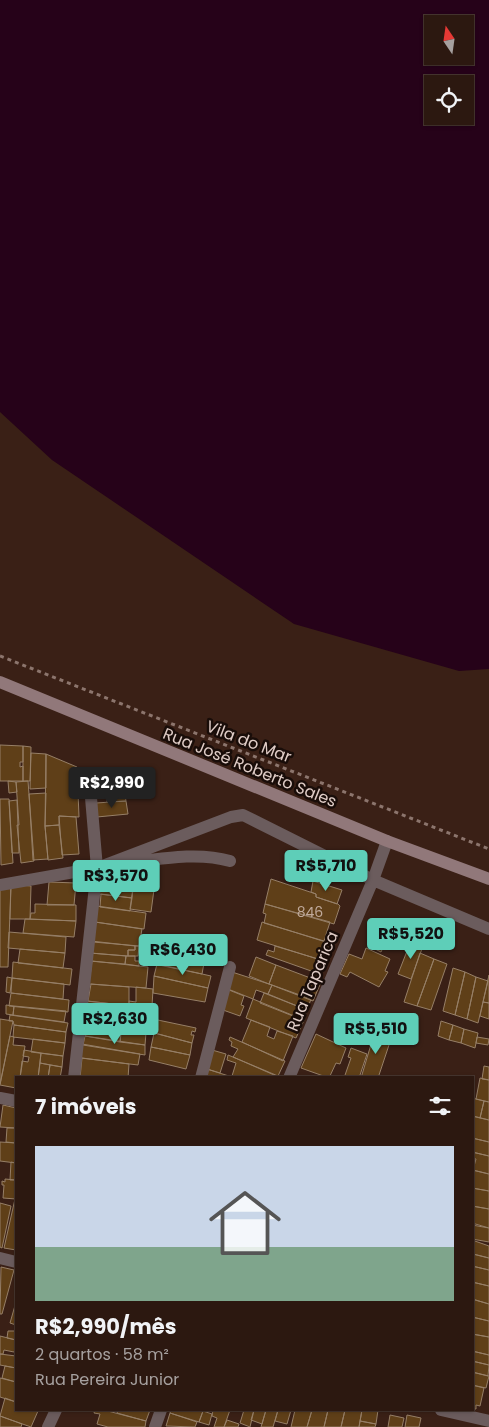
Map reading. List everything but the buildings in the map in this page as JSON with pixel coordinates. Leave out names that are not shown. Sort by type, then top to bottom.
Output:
[{"type":"main road","name":"Rua José Roberto Sales","points":[[0,682],[387,841],[489,879]]},
{"type":"street","points":[[74,1076],[100,867],[90,786]]},
{"type":"street","points":[[100,867],[231,817],[248,816],[374,880],[489,929]]},
{"type":"street","name":"Rua Taparica","points":[[290,1076],[374,880],[387,841]]},
{"type":"street","points":[[0,885],[100,867],[193,856],[213,856],[230,862]]},
{"type":"street","points":[[202,1076],[230,967]]},
{"type":"street","points":[[0,1098],[15,1101]]},
{"type":"street","points":[[0,1258],[15,1262]]},
{"type":"street","points":[[48,1427],[56,1411]]},
{"type":"street","points":[[155,1427],[161,1411]]},
{"type":"street","points":[[445,1411],[489,1421]]},
{"type":"path","name":"Vila do Mar","points":[[0,656],[489,849]]},
{"type":"shaded area","points":[[0,0],[489,0],[489,669],[459,671],[294,624],[52,460],[0,412]]}]
